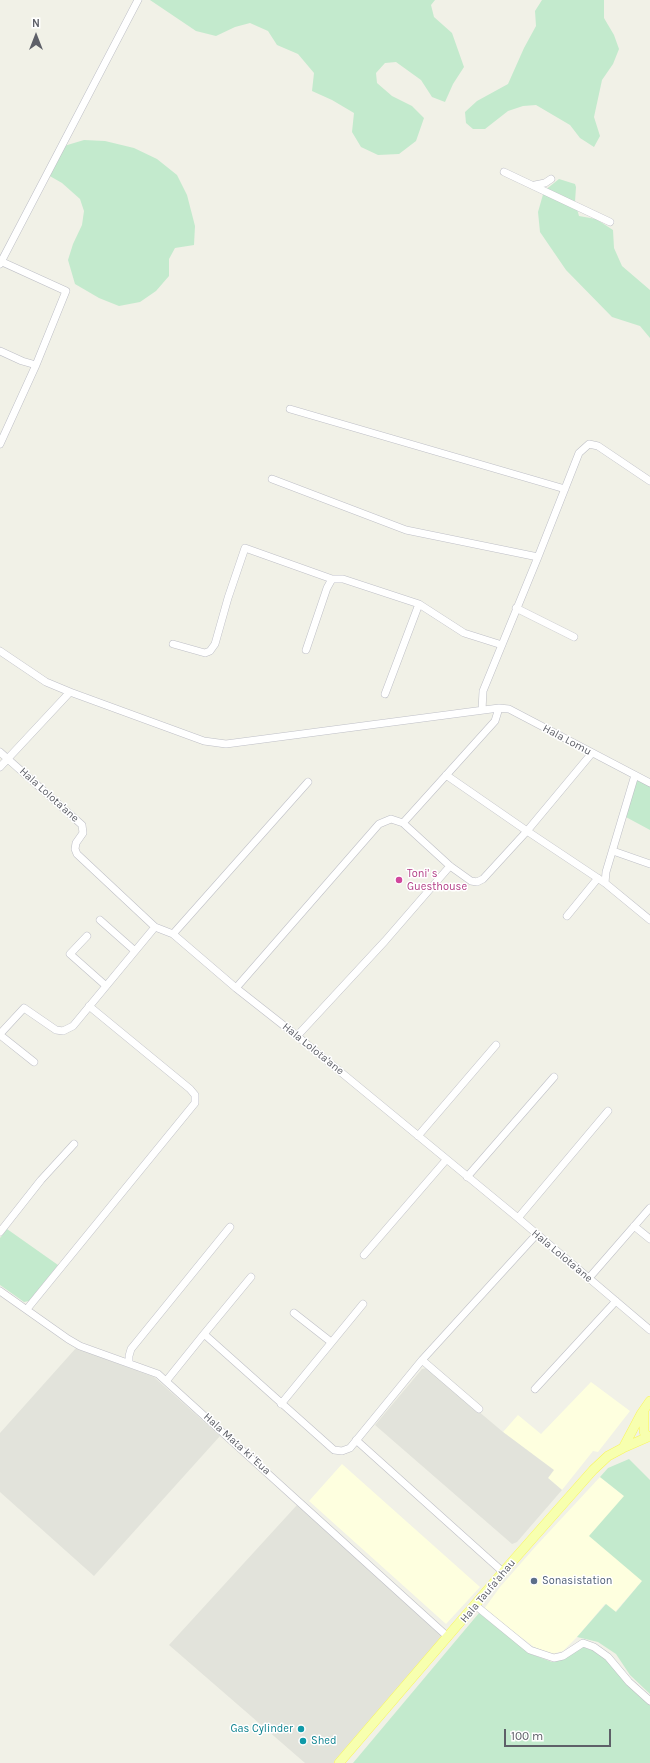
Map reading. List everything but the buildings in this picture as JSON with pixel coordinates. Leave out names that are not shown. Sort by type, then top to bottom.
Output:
[{"type":"main road","points":[[623,1448],[644,1409],[650,1401]]},
{"type":"main road","points":[[644,1409],[644,1431],[648,1437]]},
{"type":"main road","name":"Hala Taufa'ahau","points":[[339,1763],[593,1470],[608,1456],[648,1437]]},
{"type":"street","points":[[0,444],[36,366],[66,291],[0,262],[138,0]]},
{"type":"street","points":[[504,172],[535,185],[610,222]]},
{"type":"street","points":[[535,185],[546,183],[551,179]]},
{"type":"street","points":[[0,351],[36,366]]},
{"type":"street","points":[[290,409],[565,489]]},
{"type":"street","points":[[482,710],[484,690],[579,453],[589,444],[598,446],[648,477]]},
{"type":"street","points":[[272,479],[406,530],[538,557]]},
{"type":"street","points":[[173,644],[205,653],[210,651],[215,644],[228,598],[245,548],[332,580],[343,579],[419,604],[464,633],[502,645]]},
{"type":"street","points":[[306,650],[327,588],[332,580]]},
{"type":"street","points":[[385,694],[419,604]]},
{"type":"street","points":[[516,608],[574,637]]},
{"type":"street","name":"Hala Lomu","points":[[0,651],[46,682],[204,741],[226,744],[499,708],[509,709],[650,783]]},
{"type":"street","points":[[0,767],[70,692]]},
{"type":"street","points":[[403,823],[495,721],[499,708]]},
{"type":"street","points":[[0,752],[9,758]]},
{"type":"street","points":[[236,988],[379,824],[391,819],[403,823],[450,866],[471,881],[477,882],[483,879],[527,831],[592,753]]},
{"type":"street","name":"Hala Lolota'ane","points":[[9,758],[82,825],[83,833],[76,843],[75,849],[77,854],[155,927],[173,934],[236,988],[297,1036],[518,1218],[650,1330]]},
{"type":"street","points":[[446,775],[598,878],[650,920]]},
{"type":"street","points":[[605,883],[606,872],[635,775]]},
{"type":"street","points":[[173,934],[308,782]]},
{"type":"street","points":[[613,851],[650,864]]},
{"type":"street","points":[[297,1036],[385,941],[450,866]]},
{"type":"street","points":[[567,916],[598,878]]},
{"type":"street","points":[[100,920],[135,951]]},
{"type":"street","points":[[34,1062],[0,1035],[24,1008],[56,1030],[63,1031],[73,1026],[105,985],[155,927]]},
{"type":"street","points":[[87,936],[70,954],[105,985]]},
{"type":"street","points":[[27,1309],[195,1102],[195,1095],[190,1088],[89,1006]]},
{"type":"street","points":[[418,1136],[496,1045]]},
{"type":"street","points":[[468,1177],[554,1077]]},
{"type":"street","points":[[518,1218],[608,1111]]},
{"type":"street","points":[[0,1232],[41,1180],[74,1144]]},
{"type":"street","points":[[364,1255],[446,1160]]},
{"type":"street","points":[[589,1278],[650,1208]]},
{"type":"street","points":[[634,1226],[650,1239]]},
{"type":"street","points":[[129,1362],[131,1349],[230,1227]]},
{"type":"street","points":[[204,1334],[334,1450],[342,1451],[350,1448],[422,1360],[536,1234]]},
{"type":"street","points":[[167,1380],[251,1277]]},
{"type":"street","name":"Hala Mata ki 'Eua","points":[[0,1290],[80,1346],[129,1362],[158,1374],[167,1380],[448,1637]]},
{"type":"street","points":[[535,1389],[616,1300]]},
{"type":"street","points":[[281,1404],[330,1342],[363,1304]]},
{"type":"street","points":[[294,1313],[330,1342]]},
{"type":"street","points":[[422,1360],[479,1409]]},
{"type":"street","points":[[356,1440],[503,1572]]},
{"type":"street","points":[[475,1605],[530,1650],[554,1658],[562,1656],[583,1643],[594,1647],[608,1657],[629,1682],[650,1701]]},
{"type":"shaded area","points":[[150,0],[435,0],[431,5],[434,17],[452,33],[464,67],[453,84],[445,102],[432,97],[421,80],[396,62],[385,63],[376,73],[377,83],[392,96],[412,106],[424,118],[416,141],[399,154],[378,155],[361,147],[352,132],[354,113],[332,100],[312,91],[314,73],[298,54],[277,45],[268,31],[250,23],[235,27],[216,36],[196,31]]},
{"type":"shaded area","points":[[542,0],[604,0],[604,18],[614,35],[619,49],[613,64],[602,80],[594,117],[600,136],[594,147],[580,138],[570,125],[536,105],[523,106],[508,111],[485,129],[473,129],[466,123],[465,112],[477,101],[508,84],[524,48],[536,26],[535,11]]},
{"type":"shaded area","points":[[84,140],[105,141],[134,148],[157,159],[177,175],[187,195],[195,226],[194,245],[175,248],[169,259],[169,276],[156,291],[140,302],[119,306],[99,298],[75,284],[68,260],[73,244],[82,225],[84,211],[80,199],[62,183],[48,175],[64,146]]},
{"type":"shaded area","points":[[559,179],[575,184],[575,202],[579,216],[596,219],[613,230],[614,248],[622,266],[650,290],[650,338],[640,326],[612,317],[566,270],[540,232],[538,212],[544,191]]},
{"type":"shaded area","points":[[636,779],[650,786],[650,830],[624,816]]},
{"type":"shaded area","points":[[7,1229],[58,1265],[29,1301],[24,1302],[0,1285],[0,1238]]},
{"type":"shaded area","points":[[76,1348],[154,1377],[220,1436],[94,1576],[0,1492],[0,1433]]},
{"type":"shaded area","points":[[427,1368],[503,1432],[554,1470],[548,1478],[562,1490],[517,1542],[512,1544],[375,1425],[422,1369]]},
{"type":"shaded area","points":[[591,1382],[630,1411],[598,1452],[593,1451],[562,1490],[548,1478],[553,1470],[503,1432],[518,1415],[541,1434]]},
{"type":"shaded area","points":[[629,1459],[650,1480],[650,1694],[630,1675],[616,1654],[598,1642],[577,1637],[606,1604],[616,1612],[642,1581],[589,1536],[624,1496],[600,1477],[608,1468]]},
{"type":"shaded area","points":[[342,1464],[480,1587],[446,1624],[309,1501]]},
{"type":"shaded area","points":[[600,1477],[624,1496],[642,1581],[615,1612],[605,1604],[563,1651],[552,1654],[534,1647],[484,1609],[500,1587],[536,1546]]},
{"type":"shaded area","points":[[297,1505],[445,1637],[336,1763],[305,1763],[169,1645]]},
{"type":"shaded area","points":[[479,1613],[531,1654],[552,1662],[564,1658],[583,1647],[595,1651],[607,1659],[650,1704],[650,1763],[353,1763]]},
{"type":"place","name":"Toni' s Guesthouse","points":[[399,880]]},
{"type":"place","name":"Sonasistation","points":[[534,1581]]},
{"type":"place","name":"Gas Cylinder","points":[[301,1729]]},
{"type":"place","name":"Shed","points":[[303,1741]]}]
